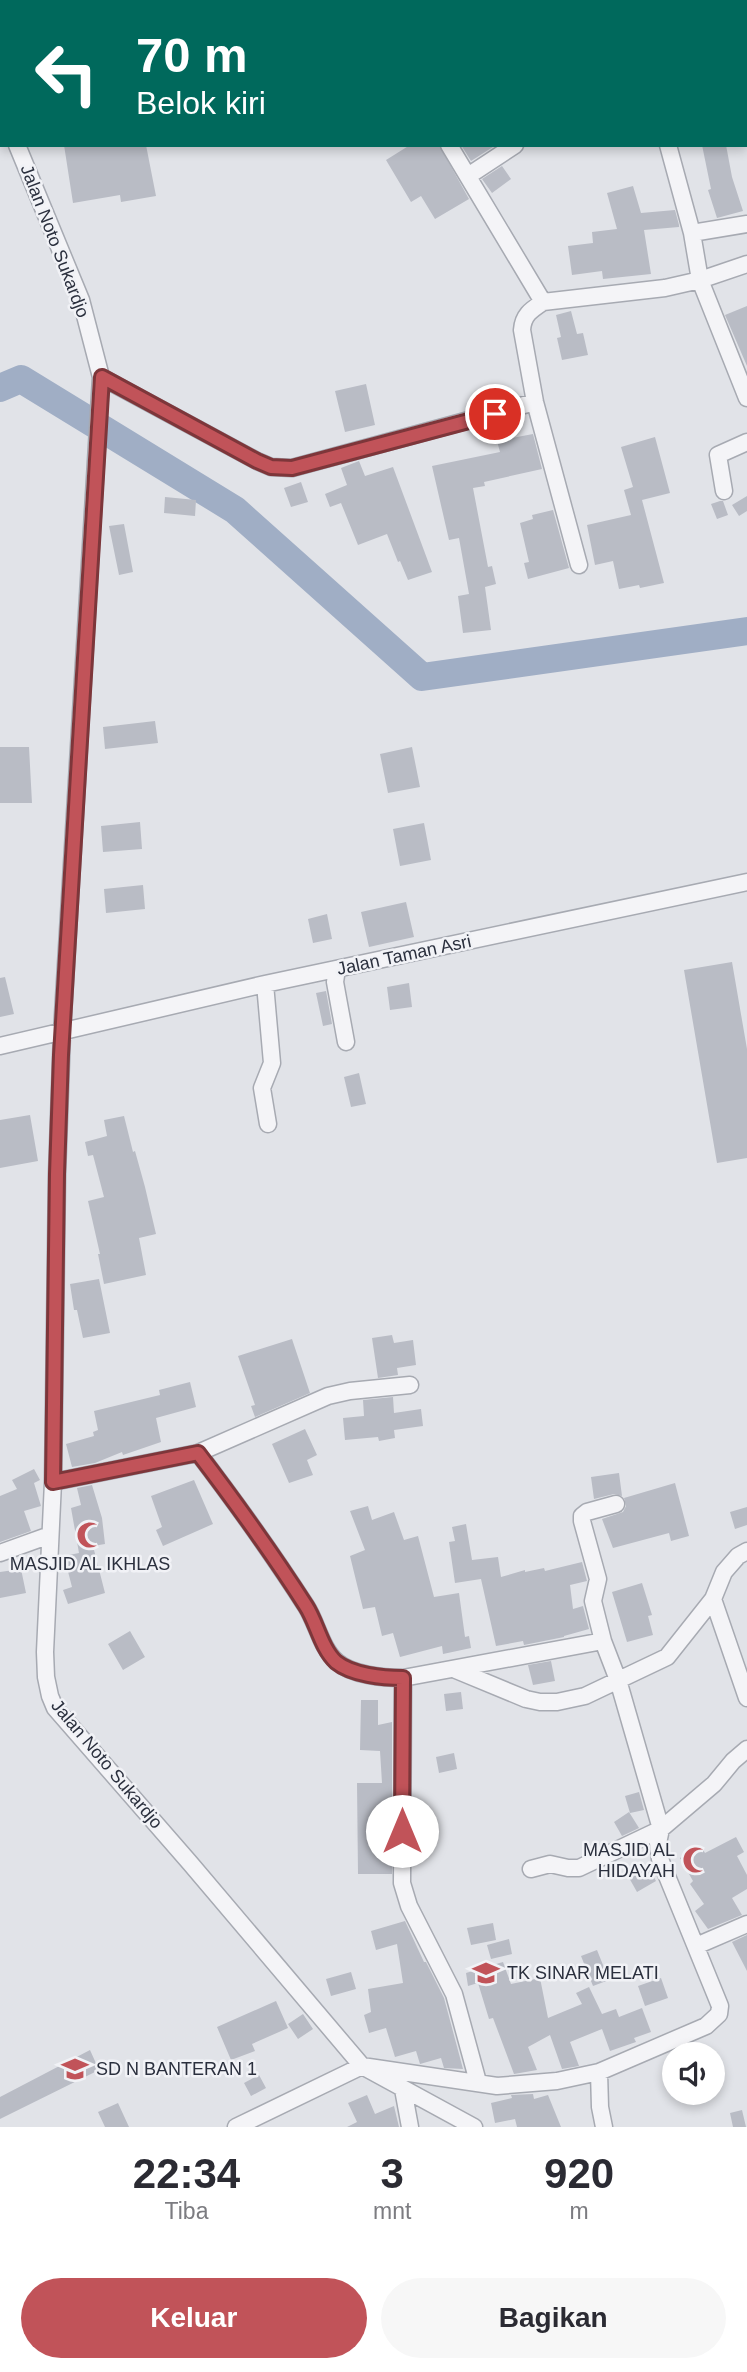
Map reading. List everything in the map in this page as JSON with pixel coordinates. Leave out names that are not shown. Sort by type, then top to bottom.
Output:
[{"type":"street","name":"Jalan Noto Sukardjo","points":[[18,147],[81,300],[102,377],[62,1032],[57,1174],[53,1482],[45,1652],[50,1696],[55,1708],[191,1863],[362,2066],[474,2127]]},
{"type":"street","points":[[450,147],[543,302]]},
{"type":"street","points":[[468,176],[512,147]]},
{"type":"street","points":[[669,147],[692,233],[700,280],[747,398]]},
{"type":"street","points":[[692,233],[747,224]]},
{"type":"street","points":[[579,565],[535,402],[522,330],[523,320],[528,312],[543,302],[665,288],[700,280],[747,264]]},
{"type":"street","points":[[102,377],[257,461],[281,468],[292,468],[535,402]]},
{"type":"street","points":[[724,491],[718,455],[747,442]]},
{"type":"street","name":"Jalan Taman Asri","points":[[0,1046],[265,984],[747,882]]},
{"type":"street","points":[[337,969],[335,982],[346,1042]]},
{"type":"street","points":[[265,984],[272,1063],[262,1088],[268,1124]]},
{"type":"street","points":[[53,1482],[198,1453],[321,1399],[349,1391],[410,1385]]},
{"type":"street","points":[[198,1453],[275,1557],[309,1610],[330,1655],[338,1663],[352,1670],[403,1678],[603,1641]]},
{"type":"street","points":[[236,2127],[362,2066],[497,2086],[556,2081],[598,2072],[706,2026],[719,2014],[718,2000],[660,1859],[658,1843],[661,1829],[593,1601],[598,1579],[582,1516],[587,1512],[616,1504]]},
{"type":"street","points":[[0,1553],[50,1535]]},
{"type":"street","points":[[456,1670],[526,1699],[540,1702],[573,1700],[667,1657],[713,1599],[724,1572],[738,1556],[747,1551]]},
{"type":"street","points":[[713,1599],[747,1698]]},
{"type":"street","points":[[403,1678],[402,1883],[409,1906],[454,1994],[478,2082]]},
{"type":"street","points":[[531,1869],[550,1864],[579,1868],[661,1829],[714,1784],[747,1749]]},
{"type":"street","points":[[696,1946],[747,1924]]},
{"type":"street","points":[[598,2072],[604,2127]]},
{"type":"street","points":[[403,2089],[411,2127]]},
{"type":"building","points":[[64,147],[146,147],[156,196],[121,202],[120,195],[73,203]]},
{"type":"building","points":[[407,147],[440,147],[469,199],[435,219],[421,196],[411,202],[386,160]]},
{"type":"building","points":[[462,147],[493,147],[471,161]]},
{"type":"building","points":[[702,147],[726,147],[743,211],[717,218],[708,190],[711,189]]},
{"type":"building","points":[[502,166],[511,179],[492,193],[482,179]]},
{"type":"building","points":[[633,186],[641,213],[675,210],[679,225],[644,230],[651,274],[603,279],[602,271],[572,275],[568,246],[593,243],[592,232],[617,229],[607,193]]},
{"type":"building","points":[[747,306],[747,366],[725,315]]},
{"type":"building","points":[[571,311],[577,334],[583,333],[588,355],[562,360],[556,315]]},
{"type":"building","points":[[366,384],[375,425],[345,432],[335,391]]},
{"type":"building","points":[[533,434],[542,469],[484,482],[485,486],[473,488],[488,567],[492,566],[496,584],[485,587],[491,630],[463,633],[458,596],[469,594],[459,538],[449,540],[432,466],[500,452],[497,441]]},
{"type":"building","points":[[655,437],[670,493],[642,500],[664,583],[619,589],[613,561],[595,565],[587,525],[631,515],[624,490],[633,487],[621,447]]},
{"type":"building","points":[[359,461],[365,476],[393,467],[432,572],[408,580],[387,534],[358,545],[341,503],[330,507],[325,494],[347,485],[341,468]]},
{"type":"building","points":[[301,482],[308,502],[291,507],[284,488]]},
{"type":"building","points":[[747,496],[747,511],[739,516],[732,505]]},
{"type":"building","points":[[165,497],[196,500],[195,516],[164,513]]},
{"type":"building","points":[[723,501],[728,515],[717,519],[711,504]]},
{"type":"building","points":[[553,510],[569,568],[528,579],[524,563],[529,562],[520,523],[533,519],[532,515]]},
{"type":"building","points":[[124,524],[133,572],[119,575],[109,526]]},
{"type":"building","points":[[155,721],[158,743],[105,749],[103,727]]},
{"type":"building","points":[[0,747],[29,747],[32,803],[0,803]]},
{"type":"building","points":[[412,747],[420,787],[388,793],[380,754]]},
{"type":"building","points":[[140,822],[142,849],[103,852],[101,826]]},
{"type":"building","points":[[424,823],[431,860],[400,866],[393,829]]},
{"type":"building","points":[[143,885],[145,909],[106,913],[104,889]]},
{"type":"building","points":[[406,902],[414,937],[369,947],[361,912]]},
{"type":"building","points":[[327,914],[332,939],[313,943],[308,919]]},
{"type":"building","points":[[732,962],[747,1049],[747,1158],[717,1163],[684,970]]},
{"type":"building","points":[[5,977],[14,1014],[0,1017],[0,978]]},
{"type":"building","points":[[409,983],[412,1007],[390,1010],[387,987]]},
{"type":"building","points":[[326,991],[332,1024],[323,1026],[316,993]]},
{"type":"building","points":[[359,1073],[366,1104],[351,1107],[344,1077]]},
{"type":"building","points":[[30,1115],[38,1161],[0,1168],[0,1120]]},
{"type":"building","points":[[124,1116],[156,1234],[139,1238],[146,1275],[104,1284],[88,1201],[104,1197],[93,1155],[88,1156],[85,1142],[107,1136],[104,1120]]},
{"type":"building","points":[[99,1279],[110,1333],[83,1338],[77,1310],[74,1310],[70,1284]]},
{"type":"building","points":[[392,1335],[394,1343],[413,1340],[416,1365],[397,1368],[398,1375],[378,1378],[372,1338]]},
{"type":"building","points":[[292,1339],[310,1393],[255,1417],[251,1406],[255,1405],[238,1356]]},
{"type":"building","points":[[190,1382],[196,1407],[156,1418],[161,1442],[123,1455],[122,1452],[95,1463],[72,1467],[66,1444],[94,1436],[93,1432],[98,1430],[94,1411],[160,1395],[159,1390]]},
{"type":"building","points":[[393,1397],[394,1413],[421,1409],[423,1426],[394,1430],[395,1438],[379,1441],[378,1437],[345,1440],[343,1418],[364,1416],[363,1400]]},
{"type":"building","points":[[305,1429],[317,1455],[307,1460],[313,1475],[289,1483],[272,1444]]},
{"type":"building","points":[[34,1469],[40,1480],[34,1483],[41,1506],[24,1511],[31,1531],[0,1542],[0,1496],[17,1489],[12,1480]]},
{"type":"building","points":[[619,1473],[622,1496],[614,1494],[594,1499],[591,1477]]},
{"type":"building","points":[[194,1480],[213,1524],[163,1546],[156,1530],[162,1527],[151,1496]]},
{"type":"building","points":[[675,1483],[689,1536],[671,1541],[669,1533],[613,1548],[602,1519],[623,1512],[626,1506],[624,1498]]},
{"type":"building","points":[[92,1485],[102,1518],[105,1544],[93,1546],[105,1593],[68,1604],[63,1590],[72,1587],[64,1556],[79,1553],[71,1508],[81,1505],[77,1488]]},
{"type":"building","points":[[368,1506],[372,1520],[394,1512],[404,1540],[418,1536],[434,1597],[459,1593],[465,1637],[469,1636],[471,1648],[443,1654],[442,1646],[400,1657],[393,1633],[382,1636],[375,1607],[363,1609],[350,1556],[365,1550],[350,1511]]},
{"type":"building","points":[[747,1507],[747,1525],[735,1529],[730,1512]]},
{"type":"building","points":[[466,1524],[472,1560],[498,1557],[501,1577],[525,1570],[544,1568],[545,1571],[582,1562],[587,1581],[570,1585],[573,1609],[583,1606],[589,1629],[524,1645],[523,1641],[496,1646],[481,1579],[455,1583],[449,1542],[455,1541],[452,1527]]},
{"type":"building","points":[[21,1569],[26,1593],[0,1598],[0,1572]]},
{"type":"building","points":[[642,1583],[652,1615],[648,1616],[653,1635],[627,1642],[612,1592]]},
{"type":"building","points":[[130,1631],[145,1657],[123,1670],[108,1644]]},
{"type":"building","points":[[551,1661],[555,1681],[533,1685],[528,1665]]},
{"type":"building","points":[[461,1692],[463,1709],[446,1711],[444,1694]]},
{"type":"building","points":[[361,1700],[378,1700],[378,1725],[392,1722],[392,1874],[358,1874],[357,1783],[382,1783],[380,1751],[360,1750]]},
{"type":"building","points":[[454,1753],[457,1769],[439,1773],[436,1757]]},
{"type":"building","points":[[639,1792],[644,1810],[630,1813],[625,1796]]},
{"type":"building","points":[[629,1812],[639,1828],[622,1836],[614,1822]]},
{"type":"building","points":[[736,1837],[744,1852],[737,1856],[747,1875],[747,1889],[732,1898],[742,1915],[708,1929],[695,1911],[704,1904],[690,1884],[693,1881],[680,1858],[701,1846],[705,1853]]},
{"type":"building","points":[[647,1865],[656,1881],[637,1892],[628,1876]]},
{"type":"building","points":[[405,1921],[444,1998],[463,2069],[444,2068],[441,2058],[420,2064],[416,2051],[395,2057],[386,2028],[369,2033],[364,2015],[371,2012],[368,1989],[403,1983],[397,1944],[376,1950],[371,1931]]},
{"type":"building","points":[[493,1923],[496,1940],[471,1945],[467,1928]]},
{"type":"building","points":[[747,1935],[747,1971],[732,1942]]},
{"type":"building","points":[[509,1939],[512,1954],[491,1959],[487,1945]]},
{"type":"building","points":[[597,1950],[609,1980],[593,1986],[581,1956]]},
{"type":"building","points":[[503,1962],[511,1984],[540,1978],[548,2018],[582,2004],[576,1993],[589,1987],[602,2014],[616,2009],[619,2017],[642,2008],[651,2032],[634,2038],[636,2042],[610,2051],[602,2029],[570,2042],[579,2066],[562,2069],[550,2035],[528,2047],[537,2070],[514,2074],[493,2018],[489,2019],[478,1983],[468,1986],[466,1973]]},
{"type":"building","points":[[351,1972],[356,1989],[331,1996],[326,1979]]},
{"type":"building","points":[[661,1978],[668,1998],[645,2006],[638,1986]]},
{"type":"building","points":[[276,2001],[288,2028],[252,2044],[255,2051],[231,2060],[217,2027]]},
{"type":"building","points":[[303,2014],[313,2029],[298,2039],[288,2024]]},
{"type":"building","points":[[90,2050],[99,2070],[0,2119],[0,2097]]},
{"type":"building","points":[[259,2075],[266,2088],[251,2096],[244,2083]]},
{"type":"building","points":[[533,2094],[534,2099],[548,2095],[561,2127],[517,2127],[515,2119],[495,2123],[491,2103],[512,2098],[511,2095]]},
{"type":"building","points":[[367,2095],[375,2114],[394,2106],[399,2127],[347,2127],[357,2122],[348,2103]]},
{"type":"building","name":"SD N BANTERAN 1","points":[[118,2103],[129,2127],[105,2127],[98,2112]]},
{"type":"building","points":[[742,2110],[746,2127],[733,2127],[730,2113]]},
{"type":"waterway","points":[[0,388],[21,379],[235,510],[422,677],[747,631]]},
{"type":"place","name":"MASJID AL IKHLAS","points":[[90,1535]]},
{"type":"place","name":"MASJID AL HIDAYAH","points":[[696,1860]]},
{"type":"place","name":"TK SINAR MELATI","points":[[486,1973]]},
{"type":"place","name":"SD N BANTERAN 1","points":[[75,2069]]},
{"type":"route","points":[[402,1831],[403,1678],[352,1670],[338,1663],[330,1655],[309,1610],[275,1557],[198,1453],[53,1482],[61,1055],[102,377],[257,461],[281,468],[292,468],[495,414]]}]
